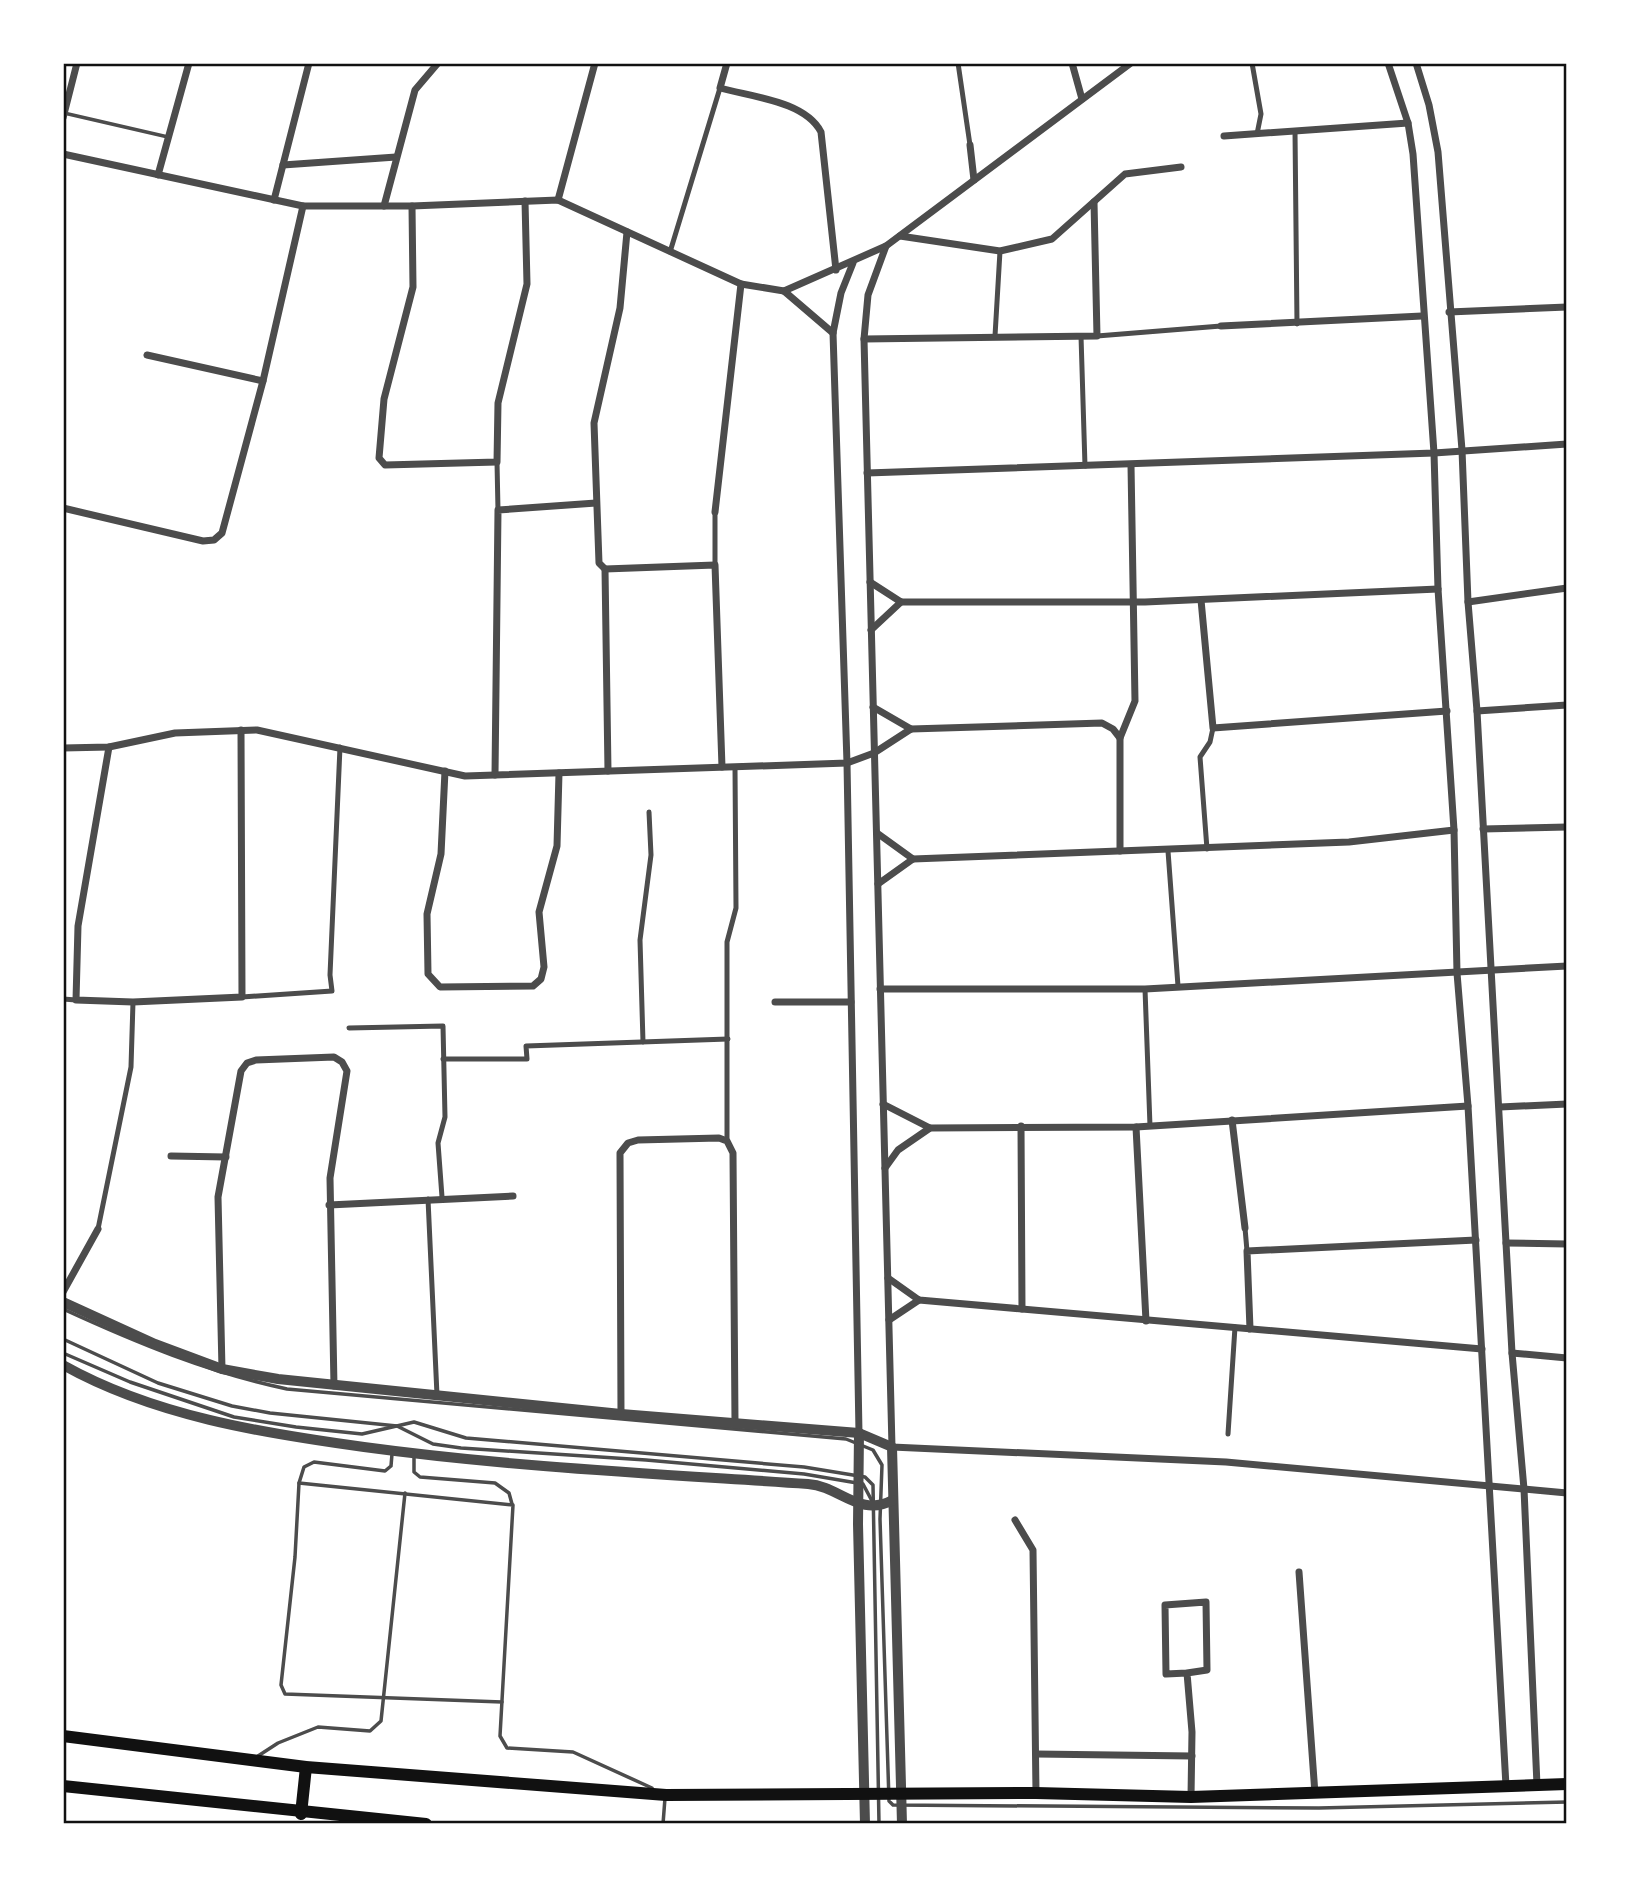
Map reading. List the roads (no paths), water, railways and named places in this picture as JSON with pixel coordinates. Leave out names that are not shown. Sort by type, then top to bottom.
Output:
[{"type":"main road","points":[[63,1735],[306,1767],[666,1795],[878,1794],[903,1800],[1036,1794],[1191,1797],[1567,1784]]},
{"type":"main road","points":[[301,1814],[306,1767]]},
{"type":"main road","points":[[63,1786],[301,1814],[425,1824]]},
{"type":"street","points":[[64,115],[77,63]]},
{"type":"street","points":[[158,175],[188,63]]},
{"type":"street","points":[[274,200],[309,63]]},
{"type":"street","points":[[384,206],[415,90],[438,63]]},
{"type":"street","points":[[558,200],[595,63]]},
{"type":"street","points":[[670,252],[727,63]]},
{"type":"street","points":[[958,63],[974,180]]},
{"type":"street","points":[[1072,63],[1082,99]]},
{"type":"street","points":[[63,154],[303,206],[412,206],[558,200],[741,284],[784,291],[835,271],[886,246],[1082,99],[1120,67],[1131,63]]},
{"type":"street","points":[[1252,63],[1261,114],[1257,134]]},
{"type":"street","points":[[1388,63],[1408,123],[1434,453],[1438,589],[1454,830],[1457,973],[1468,1106],[1491,1487],[1506,1786]]},
{"type":"street","points":[[1416,63],[1429,105],[1438,152],[1462,450],[1468,601],[1477,711],[1512,1353],[1524,1489],[1537,1785]]},
{"type":"street","points":[[720,88],[798,110],[815,120],[821,132],[835,271]]},
{"type":"street","points":[[1224,136],[1408,123]]},
{"type":"street","points":[[1295,131],[1297,324]]},
{"type":"street","points":[[283,165],[396,157]]},
{"type":"street","points":[[900,236],[1000,251],[1052,239],[1125,174],[1181,167]]},
{"type":"street","points":[[495,775],[498,403],[527,284],[524,201]]},
{"type":"street","points":[[1094,202],[1097,336]]},
{"type":"street","points":[[63,508],[203,541],[214,540],[222,533],[263,381],[303,206]]},
{"type":"street","points":[[412,206],[413,287],[384,399],[379,458],[385,465],[396,466],[497,462]]},
{"type":"street","points":[[608,771],[605,569],[599,563],[594,423],[621,308],[627,232]]},
{"type":"street","points":[[886,246],[868,295],[864,339],[902,1824]]},
{"type":"street","points":[[995,336],[1000,251]]},
{"type":"street","points":[[853,262],[836,309],[833,333],[847,763],[858,1505],[878,1794],[865,1824]]},
{"type":"street","points":[[722,767],[715,512],[741,284]]},
{"type":"street","points":[[784,291],[833,333]]},
{"type":"street","points":[[1449,312],[1567,307]]},
{"type":"street","points":[[864,339],[1097,336],[1221,326],[1422,316]]},
{"type":"street","points":[[1081,336],[1085,466]]},
{"type":"street","points":[[147,355],[263,381]]},
{"type":"street","points":[[867,473],[1434,453],[1567,444]]},
{"type":"street","points":[[1120,851],[1120,738],[1135,701],[1131,465]]},
{"type":"street","points":[[498,510],[596,503]]},
{"type":"street","points":[[605,569],[715,565]]},
{"type":"street","points":[[870,582],[901,602],[1133,603],[1438,589]]},
{"type":"street","points":[[1468,601],[1567,588]]},
{"type":"street","points":[[1200,600],[1213,728],[1210,743],[1200,757],[1207,849]]},
{"type":"street","points":[[871,631],[901,602]]},
{"type":"street","points":[[1477,711],[1567,705]]},
{"type":"street","points":[[873,707],[911,729]]},
{"type":"street","points":[[1213,728],[1447,710]]},
{"type":"street","points":[[63,748],[108,747],[175,733],[242,730],[283,734],[465,776],[847,763],[874,753],[911,729],[1102,723],[1114,729],[1120,738]]},
{"type":"street","points":[[242,730],[242,997]]},
{"type":"street","points":[[76,1000],[78,926],[108,747]]},
{"type":"street","points":[[63,999],[132,1002],[332,991],[330,975],[341,747]]},
{"type":"street","points":[[735,767],[736,908],[727,942],[727,1141],[733,1153],[735,1422]]},
{"type":"street","points":[[444,771],[441,854],[426,914],[428,974],[440,987],[533,986],[541,979],[544,967],[539,912],[557,846],[559,773]]},
{"type":"street","points":[[643,1042],[640,940],[651,855],[649,812]]},
{"type":"street","points":[[1483,830],[1567,827]]},
{"type":"street","points":[[878,884],[914,859],[1349,842],[1454,830]]},
{"type":"street","points":[[877,833],[914,859]]},
{"type":"street","points":[[1168,851],[1178,986]]},
{"type":"street","points":[[880,989],[1145,989],[1567,966]]},
{"type":"street","points":[[1145,989],[1150,1126]]},
{"type":"street","points":[[63,1292],[98,1228],[131,1067],[132,1002]]},
{"type":"street","points":[[775,1002],[851,1002]]},
{"type":"street","points":[[349,1028],[443,1026],[445,1117],[438,1143],[442,1198]]},
{"type":"street","points":[[443,1059],[527,1059],[526,1046],[728,1039]]},
{"type":"street","points":[[222,1370],[218,1196],[241,1071],[247,1063],[334,1057],[342,1062],[347,1071],[330,1178],[334,1386]]},
{"type":"street","points":[[883,1104],[930,1128],[1136,1127],[1468,1106]]},
{"type":"street","points":[[1500,1107],[1567,1104]]},
{"type":"street","points":[[1232,1120],[1247,1251],[1250,1329]]},
{"type":"street","points":[[1021,1126],[1022,1309]]},
{"type":"street","points":[[1136,1127],[1146,1321]]},
{"type":"street","points":[[885,1168],[898,1150],[930,1128]]},
{"type":"street","points":[[621,1414],[620,1153],[628,1143],[652,1140],[727,1141]]},
{"type":"street","points":[[171,1156],[226,1157]]},
{"type":"street","points":[[329,1205],[513,1196]]},
{"type":"street","points":[[428,1199],[437,1396]]},
{"type":"street","points":[[1247,1251],[1476,1240]]},
{"type":"street","points":[[1506,1243],[1567,1244]]},
{"type":"street","points":[[888,1278],[919,1300],[1482,1349]]},
{"type":"street","points":[[889,1320],[919,1300]]},
{"type":"street","points":[[63,1302],[155,1344],[222,1370],[334,1386],[621,1414],[735,1422],[859,1438],[892,1447],[1226,1462],[1567,1493]]},
{"type":"street","points":[[1228,1434],[1235,1328]]},
{"type":"street","points":[[1512,1353],[1567,1358]]},
{"type":"street","points":[[63,1364],[146,1402],[195,1416],[306,1439],[414,1454],[719,1480],[813,1484],[858,1505],[877,1506],[893,1500]]},
{"type":"street","points":[[1015,1520],[1033,1550],[1036,1794]]},
{"type":"street","points":[[1299,1572],[1315,1794]]},
{"type":"street","points":[[1206,1602],[1208,1670],[1187,1673],[1166,1674],[1165,1605],[1206,1602]]},
{"type":"street","points":[[1187,1673],[1192,1756],[1191,1797]]},
{"type":"street","points":[[1036,1755],[1192,1756]]},
{"type":"lane","points":[[64,115],[168,137]]},
{"type":"lane","points":[[63,1308],[174,1358],[231,1377],[287,1389],[859,1438],[873,1450],[882,1465],[877,1506],[879,1824]]},
{"type":"lane","points":[[63,1339],[158,1383],[232,1406],[397,1426],[433,1444],[858,1479],[865,1476],[873,1485],[880,1519],[878,1794]]},
{"type":"lane","points":[[63,1353],[130,1382],[234,1417],[362,1434],[414,1422],[466,1438],[763,1463],[858,1479],[866,1486],[877,1506]]},
{"type":"lane","points":[[392,1451],[391,1466],[385,1471],[309,1463],[304,1466],[299,1483],[295,1557],[281,1685],[285,1694],[502,1702]]},
{"type":"lane","points":[[414,1454],[414,1472],[420,1477],[495,1483],[509,1493],[513,1505],[500,1736],[507,1748],[573,1752],[666,1795],[663,1824]]},
{"type":"lane","points":[[299,1483],[513,1505]]},
{"type":"lane","points":[[250,1761],[278,1743],[318,1727],[370,1731],[381,1721],[405,1492]]},
{"type":"lane","points":[[903,1800],[1319,1808],[1567,1802]]}]
